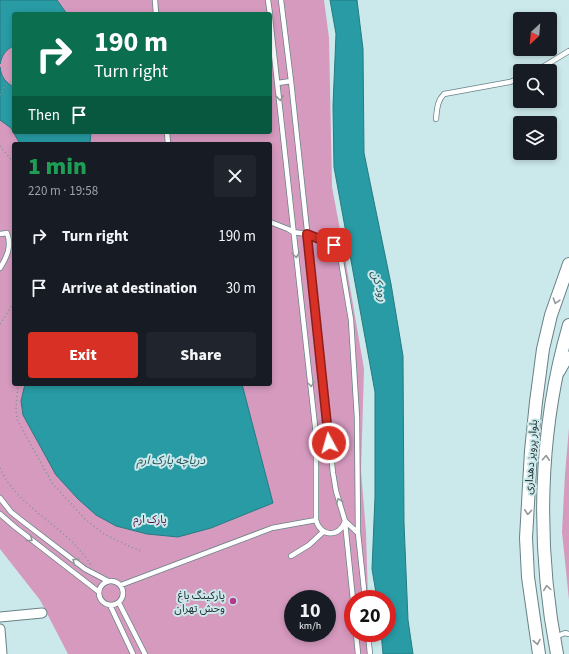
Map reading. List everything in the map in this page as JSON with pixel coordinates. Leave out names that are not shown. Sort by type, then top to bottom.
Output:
[{"type":"main road","name":"بلوار پرویز دهداری","points":[[539,654],[528,578],[526,538],[531,451],[536,402],[544,349],[551,315],[569,264]]},
{"type":"main road","name":"بلوار پرویز دهداری","points":[[557,654],[546,579],[544,490],[549,420],[555,382],[569,324]]},
{"type":"street","points":[[555,382],[569,356]]},
{"type":"street","points":[[0,618],[42,613]]},
{"type":"street","points":[[0,629],[2,654]]},
{"type":"lane","points":[[155,0],[156,12]]},
{"type":"lane","points":[[268,0],[270,12]]},
{"type":"lane","points":[[281,0],[333,473],[336,491],[345,520],[352,590]]},
{"type":"lane","points":[[272,34],[316,435],[316,520],[320,529],[323,532],[328,533],[338,532],[345,520]]},
{"type":"lane","points":[[548,64],[569,51]]},
{"type":"lane","points":[[278,83],[291,81]]},
{"type":"lane","points":[[436,119],[438,104],[440,98],[444,94],[513,81]]},
{"type":"lane","points":[[272,223],[293,232],[307,234],[334,245],[340,255],[351,320],[357,418],[358,533],[363,590]]},
{"type":"lane","points":[[0,234],[7,234],[10,245],[7,257],[0,268]]},
{"type":"lane","points":[[0,498],[21,520],[94,575],[108,581],[115,581],[121,585],[124,596],[119,603],[110,606]]},
{"type":"lane","points":[[0,514],[14,527],[99,592]]},
{"type":"lane","points":[[121,585],[272,528],[316,520]]},
{"type":"lane","points":[[345,520],[358,533]]},
{"type":"lane","points":[[291,556],[309,545],[323,532]]},
{"type":"lane","points":[[108,581],[102,585],[99,596],[103,602],[110,606],[133,654]]},
{"type":"lane","points":[[119,603],[145,654]]},
{"type":"lane","points":[[554,637],[565,633],[569,634]]},
{"type":"lane","points":[[357,642],[358,654]]},
{"type":"lane","points":[[369,642],[370,654]]},
{"type":"path","points":[[0,95],[5,86],[12,81]]},
{"type":"path","points":[[0,146],[12,161]]},
{"type":"path","points":[[0,324],[12,305]]},
{"type":"path","points":[[18,386],[16,407],[18,419],[24,434],[52,483],[86,520],[104,534],[143,552]]},
{"type":"path","points":[[0,468],[11,488],[68,537],[91,564],[94,575]]},
{"type":"green space","name":"پارک ارم","points":[[0,0],[324,0],[329,38],[332,187],[364,369],[361,471],[366,532],[368,590],[344,590],[344,642],[369,642],[370,654],[68,654],[40,600],[0,549]]},
{"type":"green space","points":[[569,428],[569,600],[562,532]]},
{"type":"water","points":[[0,0],[57,0],[66,12],[12,12],[12,47],[5,53],[0,64]]},
{"type":"water","name":"رود کن","points":[[330,0],[357,0],[363,49],[364,153],[391,284],[403,356],[404,523],[408,620],[413,654],[383,654],[382,642],[396,642],[396,590],[376,590],[372,569],[375,497],[375,392],[334,167],[333,106],[336,34]]},
{"type":"water","points":[[0,67],[1,74],[4,79],[12,86],[12,130],[0,120]]},
{"type":"water","points":[[14,134],[91,134],[90,142],[19,142]]},
{"type":"water","name":"دریاچه پارک ارم","points":[[25,386],[243,386],[273,503],[211,528],[178,537],[147,534],[116,526],[96,515],[78,499],[56,475],[23,415],[21,401]]},
{"type":"place","name":"پارکینگ باغ وحش تهران","points":[[233,601]]},
{"type":"route","points":[[329,443],[307,234],[334,245]]}]
